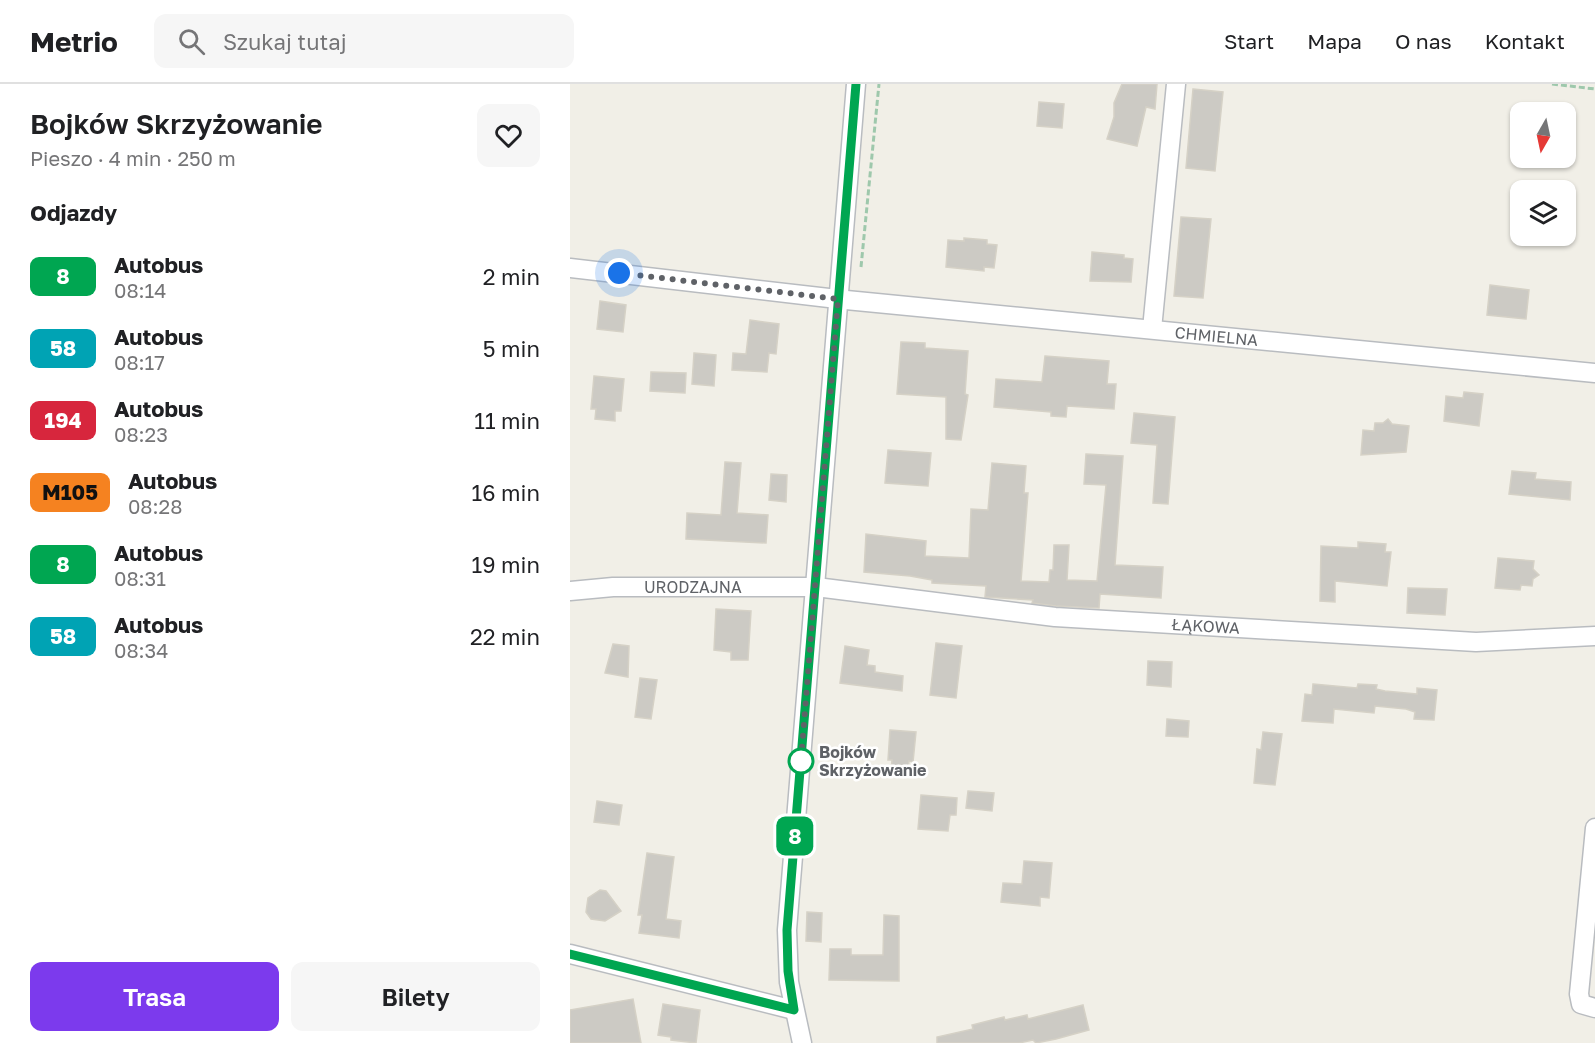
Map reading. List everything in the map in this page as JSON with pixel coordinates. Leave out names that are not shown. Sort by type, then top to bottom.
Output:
[{"type":"street","points":[[802,1043],[788,971],[787,930],[856,84]]},
{"type":"street","points":[[1152,329],[1176,84]]},
{"type":"street","name":"CHMIELNA","points":[[570,268],[838,299],[1595,373]]},
{"type":"street","name":"URODZAJNA","points":[[570,591],[613,587],[816,587]]},
{"type":"street","name":"ŁĄKOWA","points":[[816,587],[1067,618],[1476,642],[1595,636]]},
{"type":"street","points":[[1595,828],[1579,994],[1581,1004],[1595,1008]]},
{"type":"street","points":[[570,954],[794,1010]]},
{"type":"path","points":[[861,265],[879,84]]},
{"type":"path","points":[[1552,84],[1595,89]]},
{"type":"building","points":[[1122,84],[1157,84],[1155,109],[1146,107],[1137,146],[1107,139],[1114,117],[1114,103]]},
{"type":"building","points":[[1193,89],[1223,92],[1215,171],[1186,168]]},
{"type":"building","points":[[1039,102],[1064,104],[1062,128],[1037,126]]},
{"type":"building","points":[[1181,217],[1211,219],[1203,298],[1174,296]]},
{"type":"building","points":[[964,238],[987,240],[987,244],[997,245],[994,268],[984,267],[984,271],[946,267],[948,240],[964,241]]},
{"type":"building","points":[[1092,252],[1124,255],[1124,258],[1133,259],[1131,282],[1090,281]]},
{"type":"building","points":[[1490,285],[1529,290],[1526,319],[1487,315]]},
{"type":"building","points":[[600,301],[626,305],[623,332],[597,329]]},
{"type":"building","points":[[750,320],[779,324],[776,354],[769,353],[767,372],[732,370],[733,353],[746,354]]},
{"type":"building","points":[[901,342],[925,343],[925,348],[968,351],[965,394],[968,395],[961,440],[946,439],[946,397],[897,394]]},
{"type":"building","points":[[694,353],[716,355],[714,386],[692,384]]},
{"type":"building","points":[[1045,356],[1109,361],[1107,384],[1116,384],[1114,409],[1067,406],[1066,417],[1051,416],[1051,412],[994,407],[996,379],[1042,382]]},
{"type":"building","points":[[651,372],[686,373],[685,393],[650,391]]},
{"type":"building","points":[[594,376],[624,379],[621,411],[615,411],[615,421],[595,419],[596,409],[591,409]]},
{"type":"building","points":[[1464,392],[1483,394],[1479,426],[1444,421],[1446,396],[1463,398]]},
{"type":"building","points":[[1134,413],[1175,417],[1168,504],[1153,503],[1157,445],[1131,443]]},
{"type":"building","points":[[1388,419],[1392,424],[1409,426],[1406,452],[1361,455],[1363,430],[1374,431],[1375,423],[1383,423]]},
{"type":"building","points":[[888,450],[931,453],[928,486],[885,483]]},
{"type":"building","points":[[1086,454],[1123,456],[1115,565],[1163,567],[1161,598],[1100,594],[1099,608],[1056,606],[1032,603],[1033,600],[985,597],[986,586],[932,583],[932,580],[910,576],[864,572],[866,534],[926,541],[925,556],[969,558],[971,509],[988,510],[992,463],[1026,466],[1024,493],[1028,493],[1021,581],[1049,582],[1050,570],[1053,570],[1054,545],[1069,545],[1067,580],[1097,581],[1106,485],[1084,484]]},
{"type":"building","points":[[725,462],[741,463],[737,513],[768,515],[766,543],[686,539],[687,513],[721,515]]},
{"type":"building","points":[[1512,471],[1536,473],[1535,479],[1571,482],[1570,500],[1509,494]]},
{"type":"building","points":[[771,474],[787,475],[786,502],[769,500]]},
{"type":"building","points":[[1358,542],[1386,544],[1385,552],[1391,552],[1387,586],[1335,581],[1335,602],[1320,601],[1321,546],[1358,548]]},
{"type":"building","points":[[1498,558],[1534,561],[1533,569],[1539,575],[1533,579],[1532,586],[1521,585],[1520,590],[1495,588]]},
{"type":"building","points":[[1408,588],[1447,589],[1445,615],[1407,613]]},
{"type":"building","points":[[716,609],[751,611],[748,660],[731,660],[731,652],[714,650]]},
{"type":"building","points":[[936,643],[962,646],[956,698],[930,695]]},
{"type":"building","points":[[613,644],[629,646],[628,677],[605,673]]},
{"type":"building","points":[[845,646],[869,650],[867,665],[875,666],[875,672],[903,676],[902,691],[840,683]]},
{"type":"building","points":[[1148,661],[1172,662],[1171,687],[1147,685]]},
{"type":"building","points":[[640,678],[657,680],[651,719],[635,717]]},
{"type":"building","points":[[1313,684],[1357,688],[1358,684],[1377,685],[1376,689],[1417,694],[1417,688],[1437,690],[1434,720],[1414,719],[1415,712],[1406,709],[1375,706],[1374,713],[1334,709],[1333,723],[1302,721],[1305,694],[1312,695]]},
{"type":"building","points":[[1167,719],[1189,721],[1188,737],[1166,736]]},
{"type":"building","points":[[890,730],[916,732],[913,762],[909,761],[908,772],[891,771],[892,760],[888,760]]},
{"type":"building","points":[[1263,732],[1282,734],[1275,785],[1254,783],[1257,749],[1261,750]]},
{"type":"building","points":[[968,791],[994,793],[992,811],[966,808]]},
{"type":"building","points":[[921,795],[957,798],[956,815],[950,815],[948,831],[918,829]]},
{"type":"building","points":[[597,801],[622,805],[619,825],[594,822]]},
{"type":"building","points":[[647,853],[674,857],[666,919],[681,921],[679,938],[639,933],[642,915],[638,915]]},
{"type":"building","points":[[1024,861],[1052,863],[1049,898],[1040,897],[1040,906],[1001,902],[1003,883],[1022,884]]},
{"type":"building","points":[[600,890],[606,891],[621,911],[605,921],[591,919],[586,912],[588,898]]},
{"type":"building","points":[[807,912],[822,913],[821,942],[806,941]]},
{"type":"building","points":[[884,915],[899,916],[899,981],[829,980],[830,949],[851,949],[851,955],[883,955]]},
{"type":"building","points":[[633,999],[641,1043],[570,1043],[570,1010]]},
{"type":"building","points":[[663,1004],[700,1010],[696,1043],[671,1040],[671,1037],[658,1035]]},
{"type":"building","points":[[1083,1005],[1089,1030],[1056,1039],[1036,1043],[1033,1040],[1019,1043],[937,1043],[937,1037],[973,1029],[972,1025],[1004,1017],[1005,1020],[1027,1015],[1028,1019]]},
{"type":"bus line","name":"8","points":[[570,954],[794,1010],[788,971],[787,930],[856,84]]},
{"type":"place","name":"Bojków Skrzyżowanie","points":[[801,761]]},
{"type":"route","points":[[619,273],[838,299],[801,761]]}]
